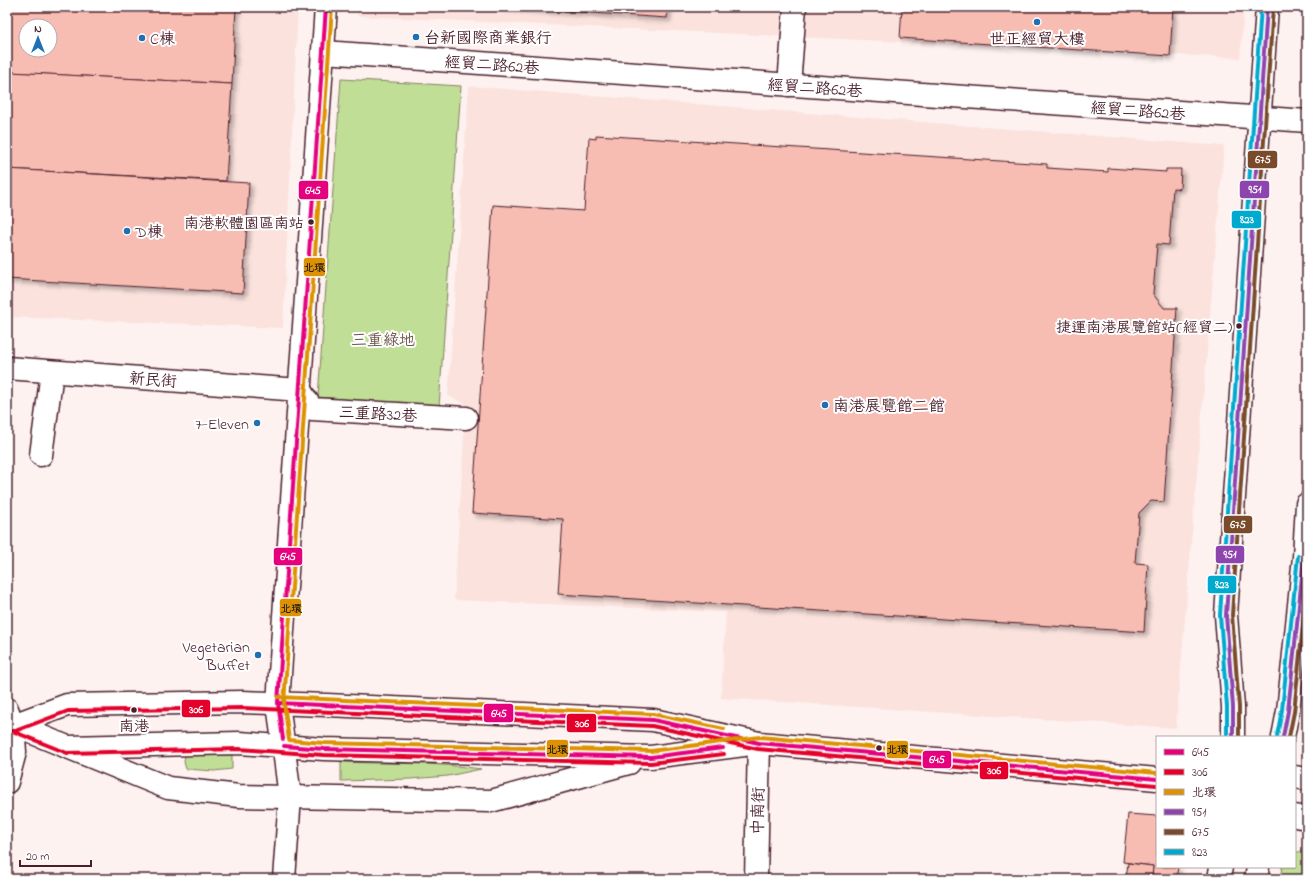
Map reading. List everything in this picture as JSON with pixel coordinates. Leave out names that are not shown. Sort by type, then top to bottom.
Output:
[{"type":"main road","points":[[284,879],[290,797],[278,704],[326,7]]},
{"type":"main road","points":[[790,85],[795,7]]},
{"type":"main road","points":[[1233,736],[1233,707],[1226,615],[1267,7]]},
{"type":"main road","name":"經貿二路62巷","points":[[323,52],[1218,116],[1259,117],[1307,121]]},
{"type":"main road","name":"新民街","points":[[7,368],[300,390]]},
{"type":"main road","points":[[41,455],[52,372]]},
{"type":"main road","name":"三重路32巷","points":[[300,390],[312,409],[466,418]]},
{"type":"main road","points":[[1283,736],[1288,711],[1303,565],[1307,504]]},
{"type":"main road","points":[[9,720],[67,705],[242,702],[653,720],[759,743],[1156,779]]},
{"type":"main road","points":[[9,720],[67,747],[168,788],[239,796],[491,801],[651,757],[759,743]]},
{"type":"main road","points":[[7,782],[15,752],[9,720]]},
{"type":"main road","points":[[67,747],[239,743],[324,748],[651,757]]},
{"type":"main road","name":"中南街","points":[[756,879],[759,743]]},
{"type":"main road","points":[[1296,777],[1307,779]]},
{"type":"main road","points":[[1296,816],[1307,818]]},
{"type":"main road","points":[[1219,879],[1221,868]]},
{"type":"main road","points":[[1256,879],[1258,868]]},
{"type":"shaded area","points":[[7,7],[298,7],[283,328],[7,317]]},
{"type":"shaded area","points":[[357,7],[1244,7],[1240,58],[357,16]]},
{"type":"shaded area","name":"南港展覽館二館","points":[[469,86],[1224,146],[1176,728],[721,698],[726,612],[454,600],[466,404],[448,396]]},
{"type":"green space","name":"三重綠地","points":[[341,79],[461,86],[439,407],[318,397]]},
{"type":"green space","points":[[185,755],[232,755],[232,769],[214,771],[186,769],[184,762]]},
{"type":"green space","points":[[341,762],[429,764],[481,769],[448,776],[410,779],[341,781]]},
{"type":"green space","points":[[1307,849],[1307,879],[1280,879],[1282,868],[1296,868],[1296,853]]},
{"type":"building","name":"C棟","points":[[7,7],[236,7],[232,84],[7,72]]},
{"type":"building","points":[[502,7],[668,7],[667,18]]},
{"type":"building","name":"世正經貿大樓","points":[[902,7],[1173,7],[1170,56],[900,38]]},
{"type":"building","points":[[11,72],[232,84],[226,181],[7,169]]},
{"type":"building","name":"南港展覽館二館","points":[[596,135],[1047,164],[1047,168],[1108,172],[1108,168],[1166,172],[1166,169],[1181,169],[1180,189],[1173,188],[1169,245],[1157,244],[1153,294],[1164,308],[1177,308],[1164,502],[1151,501],[1139,513],[1135,563],[1148,564],[1144,632],[558,594],[563,519],[472,513],[493,205],[584,211],[589,138],[596,139]]},
{"type":"building","name":"D棟","points":[[7,169],[249,183],[243,293],[7,279]]},
{"type":"building","points":[[1128,814],[1156,816],[1156,868],[1178,868],[1176,879],[1152,875],[1153,866],[1123,862]]},
{"type":"building","points":[[1128,863],[1153,866],[1152,879],[1126,879]]},
{"type":"transit line","name":"645","points":[[283,739],[278,703],[326,7]]},
{"type":"transit line","name":"北環","points":[[332,7],[284,703],[289,740],[324,743],[651,751],[760,737],[1156,773]]},
{"type":"transit line","name":"823","points":[[1227,736],[1227,707],[1220,615],[1261,7]]},
{"type":"transit line","name":"951","points":[[1233,736],[1233,707],[1226,615],[1267,7]]},
{"type":"transit line","name":"675","points":[[1239,736],[1239,707],[1232,615],[1273,7]]},
{"type":"transit line","name":"823","points":[[1277,736],[1282,710],[1298,556]]},
{"type":"transit line","name":"951","points":[[1283,736],[1288,711],[1304,557]]},
{"type":"transit line","name":"675","points":[[1289,736],[1294,712],[1307,586]]},
{"type":"transit line","name":"北環","points":[[278,697],[653,714],[724,729]]},
{"type":"transit line","name":"645","points":[[278,703],[653,720],[759,743],[1156,779]]},
{"type":"transit line","name":"306","points":[[7,731],[15,731],[68,711],[242,708],[652,726],[758,749],[1156,785]]},
{"type":"transit line","name":"306","points":[[7,731],[12,731],[67,753],[239,749],[324,755],[651,763],[724,754]]},
{"type":"transit line","name":"645","points":[[284,746],[324,749],[651,757],[723,748]]},
{"type":"place","name":"世正經貿大樓","points":[[1037,22]]},
{"type":"place","name":"台新國際商業銀行","points":[[416,37]]},
{"type":"place","name":"C棟","points":[[142,38]]},
{"type":"place","name":"南港軟體園區南站","points":[[311,222]]},
{"type":"place","name":"D棟","points":[[127,231]]},
{"type":"place","name":"捷運南港展覽館站(經貿二)","points":[[1239,326]]},
{"type":"place","name":"南港展覽館二館","points":[[825,405]]},
{"type":"place","name":"7-Eleven","points":[[257,423]]},
{"type":"place","name":"Vegetarian Buffet","points":[[258,655]]},
{"type":"place","name":"南港","points":[[134,710]]}]
